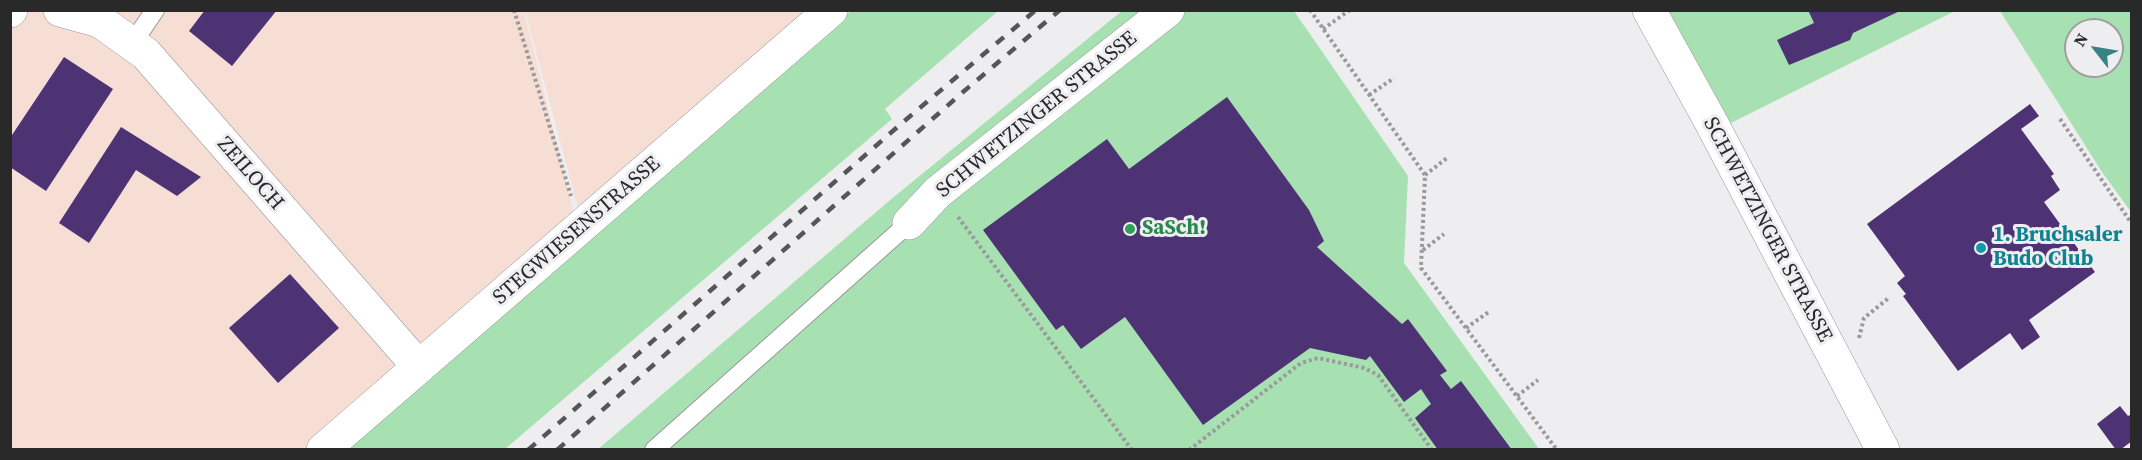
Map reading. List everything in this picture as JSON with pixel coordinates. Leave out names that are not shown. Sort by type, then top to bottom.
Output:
[{"type":"street","name":"ZEILOCH","points":[[60,10],[100,21],[146,54],[418,367]]},
{"type":"street","name":"STEGWIESENSTRASSE","points":[[323,450],[831,10]]},
{"type":"street","name":"SCHWETZINGER STRASSE","points":[[909,223],[938,192],[1168,10]]},
{"type":"street","name":"SCHWETZINGER STRASSE","points":[[1649,10],[1883,450]]},
{"type":"lane","points":[[132,44],[155,10]]},
{"type":"lane","points":[[654,450],[909,223]]},
{"type":"path","points":[[514,10],[581,228]]},
{"type":"path","points":[[1310,10],[1425,175],[1421,268],[1557,450]]},
{"type":"path","points":[[1323,29],[1350,10]]},
{"type":"path","points":[[1369,95],[1394,78]]},
{"type":"path","points":[[2060,119],[2132,224]]},
{"type":"path","points":[[1425,175],[1447,158]]},
{"type":"path","points":[[938,192],[1132,450]]},
{"type":"path","points":[[1422,250],[1444,234]]},
{"type":"path","points":[[1864,318],[1890,297]]},
{"type":"path","points":[[1466,328],[1490,311]]},
{"type":"path","points":[[1189,450],[1302,363],[1318,358],[1364,368],[1378,375],[1432,450]]},
{"type":"path","points":[[1516,396],[1538,380]]},
{"type":"shaded area","points":[[525,10],[813,11],[582,223]]},
{"type":"shaded area","points":[[10,11],[524,11],[577,227],[332,449],[11,449]]},
{"type":"green space","name":"SaSch!","points":[[1123,10],[1294,11],[1408,176],[1404,263],[1539,449],[597,450],[895,196]]},
{"type":"green space","points":[[851,11],[998,11],[885,109],[892,119],[505,449],[342,450]]},
{"type":"green space","points":[[1669,11],[1955,11],[1729,124]]},
{"type":"green space","points":[[2000,11],[2131,11],[2131,212],[2102,172]]},
{"type":"building","points":[[205,10],[277,10],[232,66],[189,31]]},
{"type":"building","points":[[1808,10],[1902,10],[1853,33],[1850,40],[1789,65],[1777,40],[1814,23]]},
{"type":"building","points":[[64,57],[113,89],[46,191],[10,167],[10,138]]},
{"type":"building","points":[[1227,97],[1309,210],[1324,241],[1317,247],[1402,324],[1408,319],[1447,371],[1440,375],[1451,389],[1461,381],[1512,450],[1438,450],[1415,418],[1431,404],[1421,389],[1404,402],[1370,356],[1366,360],[1310,348],[1203,425],[1125,317],[1081,349],[1063,325],[1056,330],[983,230],[1107,139],[1129,169]]},
{"type":"building","name":"1. Bruchsaler Budo Club","points":[[2030,104],[2039,116],[2021,129],[2054,174],[2051,176],[2060,190],[2044,202],[2095,272],[2029,320],[2040,337],[2022,350],[2010,333],[1958,371],[1903,296],[1906,294],[1897,283],[1905,276],[1867,224]]},
{"type":"building","points":[[121,127],[201,177],[177,196],[136,170],[89,243],[59,223]]},
{"type":"building","points":[[290,274],[339,328],[278,383],[229,328]]},
{"type":"building","points":[[2120,406],[2128,416],[2132,414],[2132,441],[2120,450],[2116,450],[2097,424]]},
{"type":"railway","points":[[528,450],[902,123],[1036,10]]},
{"type":"railway","points":[[557,450],[963,92],[1060,10]]},
{"type":"place","name":"SaSch!","points":[[1130,229]]},
{"type":"place","name":"1. Bruchsaler Budo Club","points":[[1981,248]]}]
